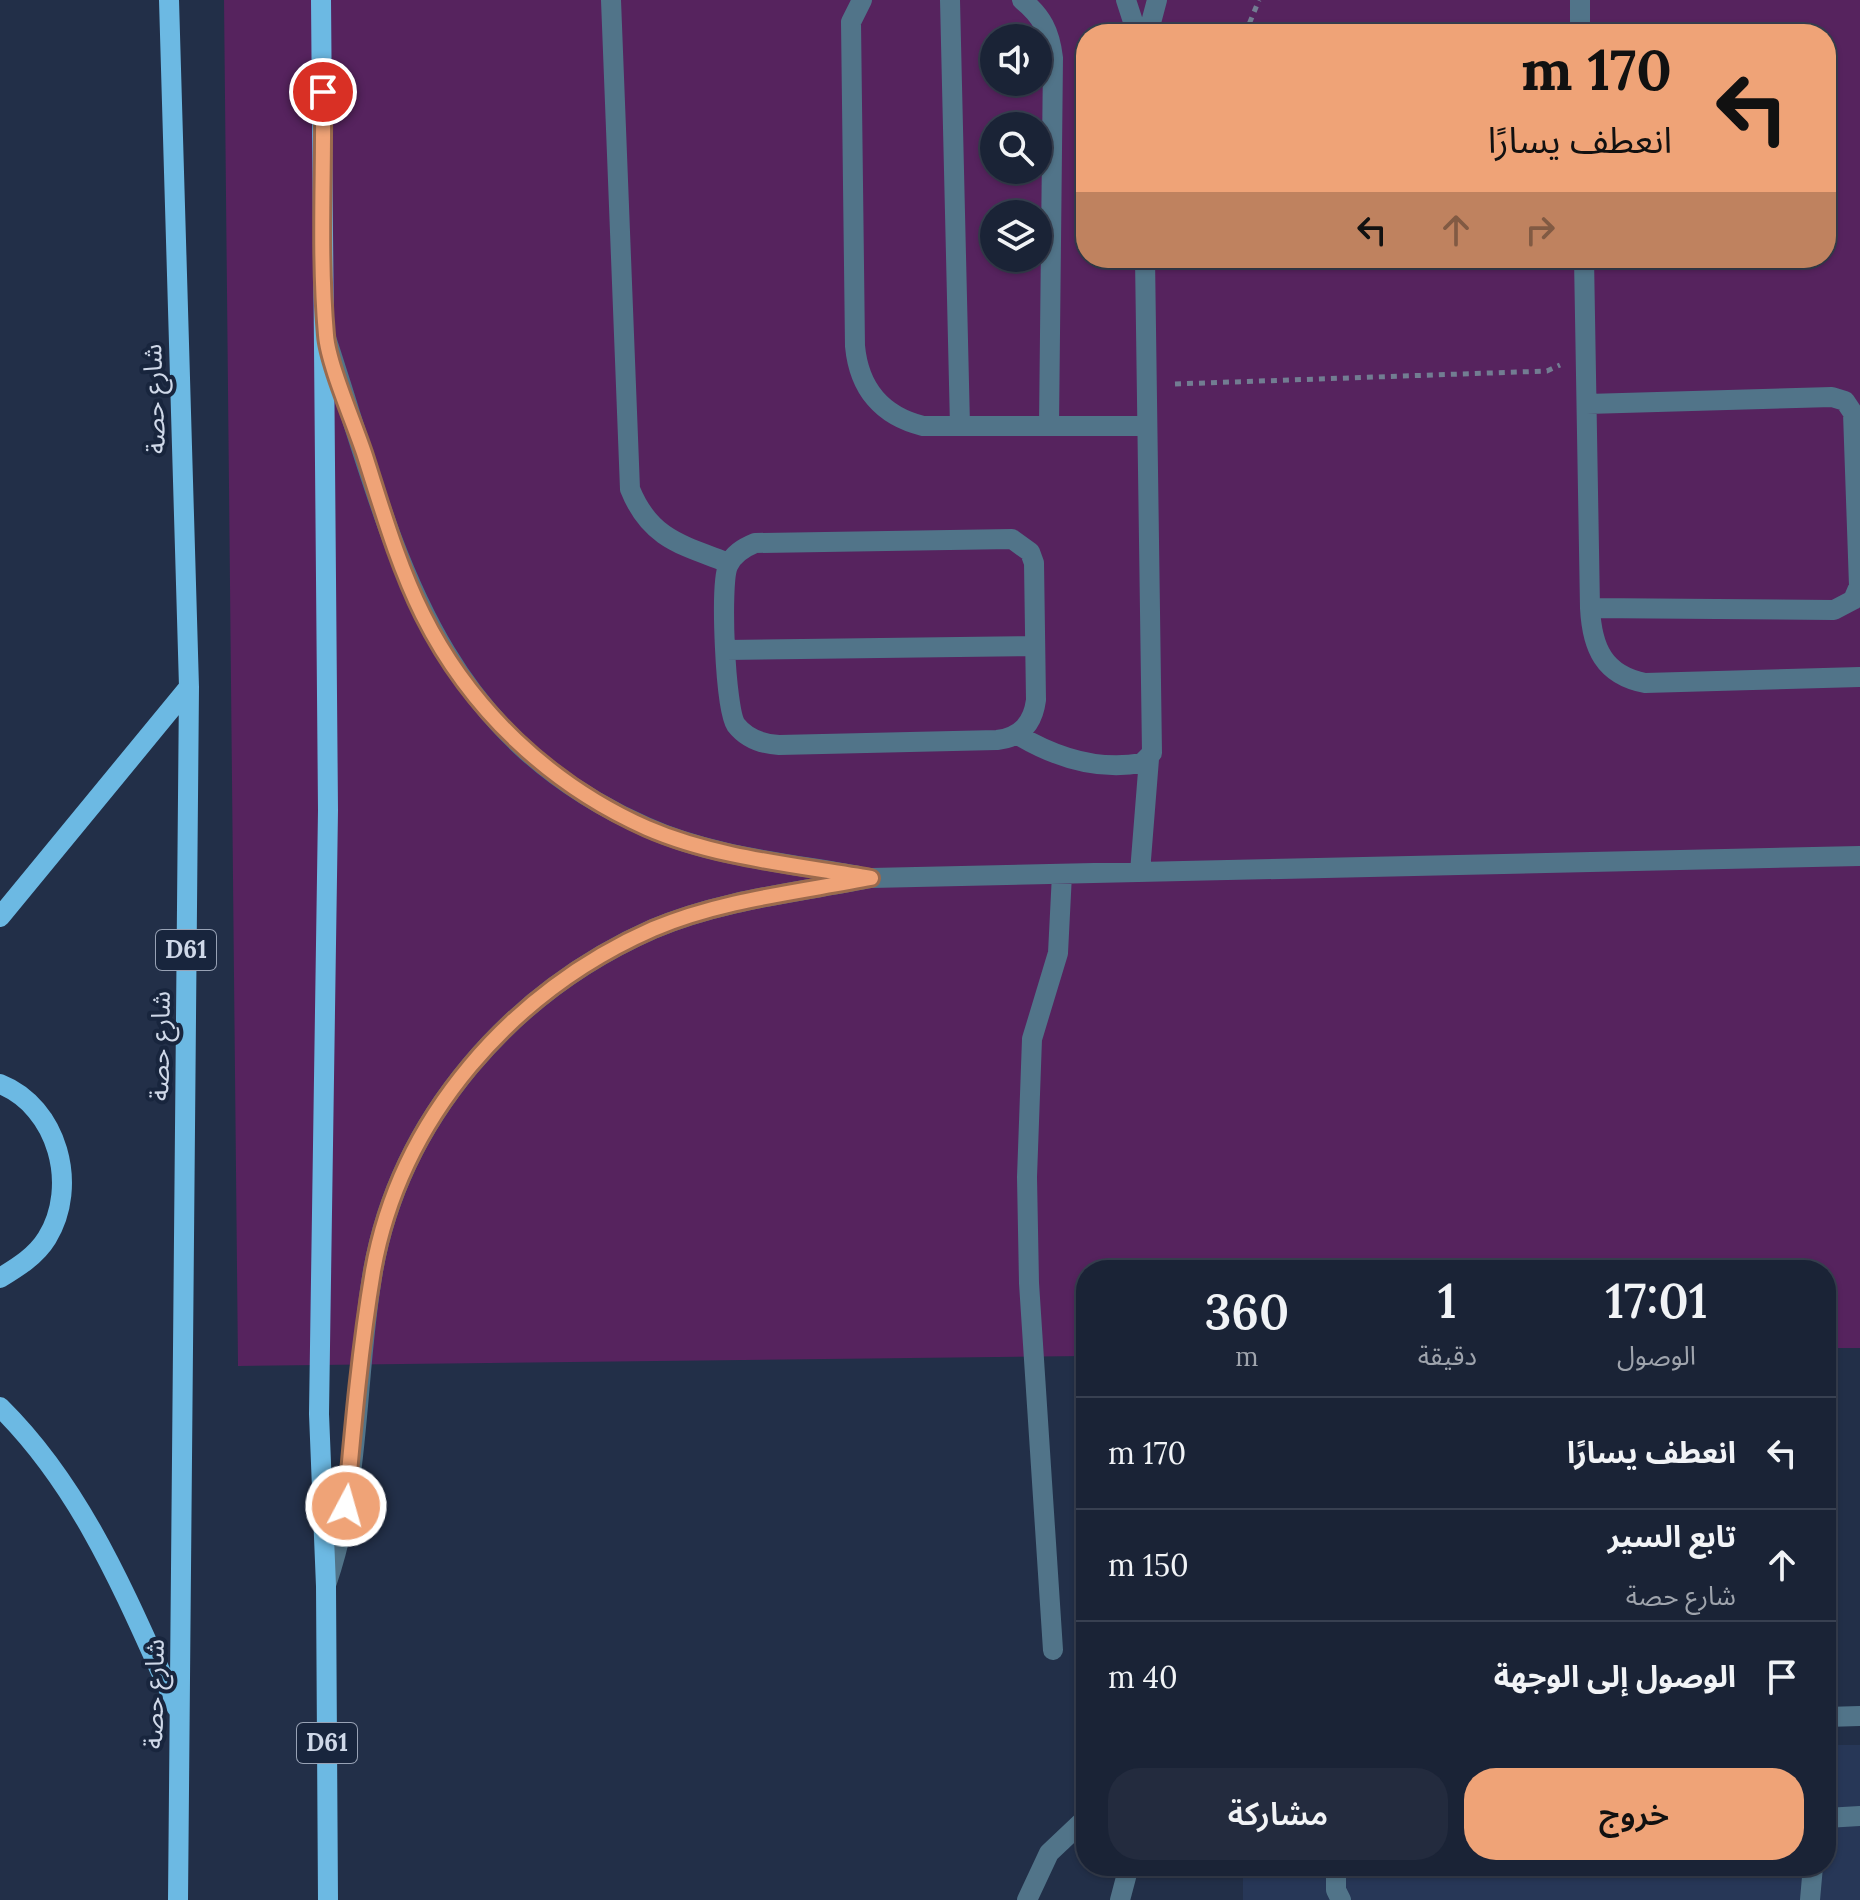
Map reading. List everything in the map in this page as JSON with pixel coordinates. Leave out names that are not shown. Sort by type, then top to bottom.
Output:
[{"type":"main road","name":"شارع حصة","points":[[169,0],[189,687],[178,1900]]},
{"type":"main road","name":"D61","points":[[321,0],[328,826],[319,1414],[326,1586],[328,1900]]},
{"type":"main road","points":[[0,917],[189,687]]},
{"type":"main road","points":[[0,1084],[37,1111],[55,1139],[63,1172],[60,1206],[47,1238],[25,1263],[0,1278]]},
{"type":"main road","points":[[0,1407],[56,1471],[84,1513],[179,1714]]},
{"type":"street","points":[[611,0],[630,489],[649,524],[666,537],[729,563]]},
{"type":"street","points":[[862,0],[851,22],[857,365],[868,391],[888,412],[923,426],[1147,426]]},
{"type":"street","points":[[950,0],[960,426]]},
{"type":"street","points":[[1022,0],[1041,18],[1047,29],[1053,58],[1049,426]]},
{"type":"street","points":[[1126,0],[1134,24]]},
{"type":"street","points":[[1151,24],[1157,0]]},
{"type":"street","points":[[1580,0],[1580,24]]},
{"type":"street","points":[[1140,872],[1149,759],[1153,745],[1145,268]]},
{"type":"street","points":[[1584,268],[1590,608],[1593,642],[1599,655],[1618,675],[1645,683],[1860,677]]},
{"type":"street","points":[[326,338],[398,555],[422,614],[454,669],[493,719],[539,763],[591,799],[647,828],[708,849],[871,878]]},
{"type":"street","points":[[1587,404],[1832,397],[1845,401],[1853,413],[1859,586],[1853,600],[1834,610],[1590,608]]},
{"type":"street","points":[[1012,539],[1030,552],[1034,563],[1035,646],[1034,713],[1018,735],[997,740],[767,744],[744,733],[730,712],[725,573],[735,554],[755,543],[1012,539]]},
{"type":"street","points":[[726,650],[1035,646]]},
{"type":"street","points":[[1018,735],[1056,755],[1076,761],[1135,764],[1149,759]]},
{"type":"street","points":[[326,1586],[344,1522],[373,1270],[385,1226],[425,1130],[458,1080],[497,1034],[542,994],[592,961],[654,929],[726,906],[871,878],[1860,856]]},
{"type":"street","points":[[1053,1650],[1029,1283],[1027,1177],[1032,1039],[1058,953],[1062,874]]},
{"type":"street","points":[[1836,1717],[1860,1716]]},
{"type":"street","points":[[1836,1817],[1860,1816]]},
{"type":"street","points":[[1027,1900],[1049,1853],[1076,1827]]},
{"type":"street","points":[[1120,1900],[1126,1876]]},
{"type":"street","points":[[1336,1876],[1336,1890],[1341,1900]]},
{"type":"street","points":[[1810,1900],[1814,1889],[1813,1876]]},
{"type":"path","points":[[1249,24],[1259,0]]},
{"type":"path","points":[[1146,386],[1547,371],[1571,360],[1585,337]]},
{"type":"shaded area","points":[[224,0],[1860,0],[1860,1348],[1836,1348],[1836,1260],[1076,1260],[1076,1356],[238,1366]]},
{"type":"shaded area","points":[[1836,1745],[1860,1745],[1860,1900],[1243,1900],[1243,1876],[1836,1876]]},
{"type":"route","points":[[323,92],[326,338],[398,555],[422,614],[454,669],[493,719],[539,763],[591,799],[647,828],[708,849],[871,878],[726,906],[654,929],[592,961],[542,994],[497,1034],[458,1080],[425,1130],[385,1226],[373,1270],[346,1506]]}]
